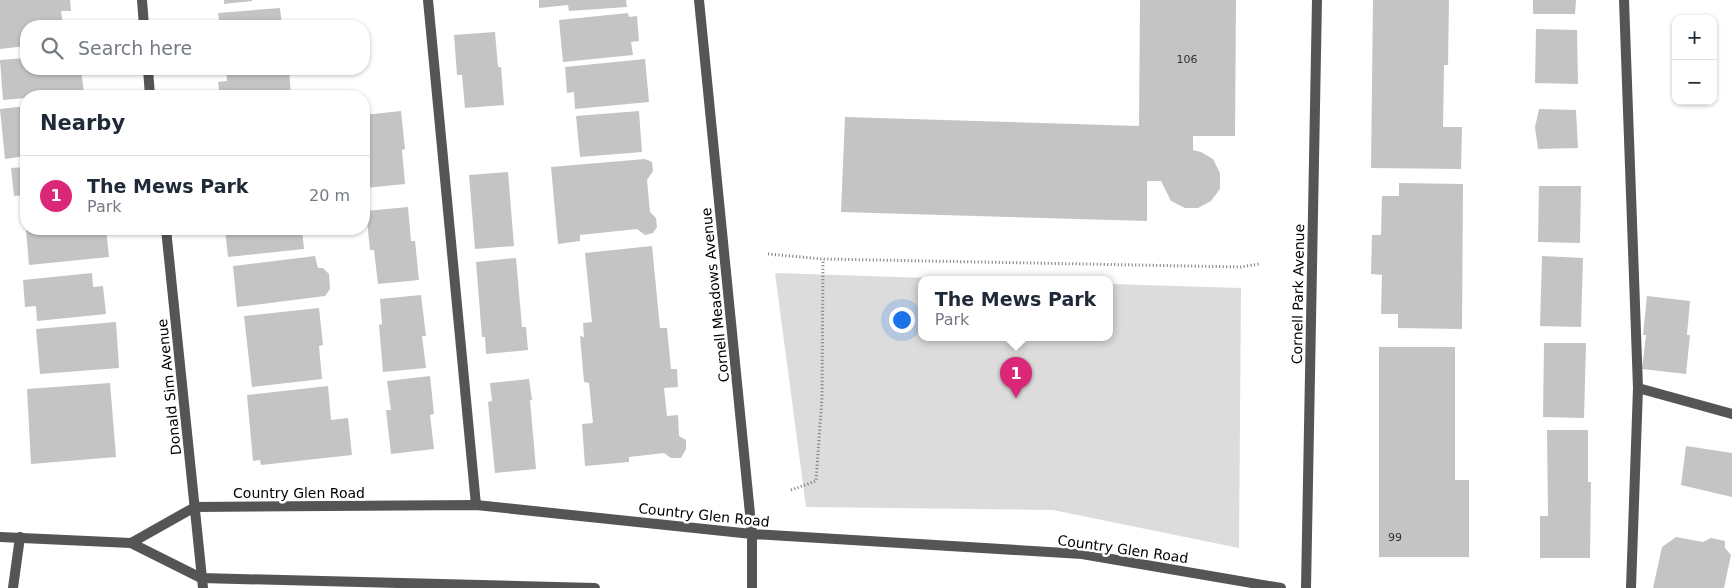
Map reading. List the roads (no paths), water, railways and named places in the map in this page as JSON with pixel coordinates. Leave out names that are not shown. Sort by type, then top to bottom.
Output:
[{"type":"street","points":[[142,0],[144,20]]},
{"type":"street","points":[[428,0],[476,505]]},
{"type":"street","name":"Cornell Meadows Avenue","points":[[699,0],[752,534],[752,588]]},
{"type":"street","name":"Cornell Park Avenue","points":[[1306,588],[1317,0]]},
{"type":"street","points":[[1624,0],[1638,388],[1631,588]]},
{"type":"street","points":[[148,75],[150,90]]},
{"type":"street","name":"Donald Sim Avenue","points":[[167,235],[202,583]]},
{"type":"street","points":[[1638,388],[1732,414]]},
{"type":"street","name":"Country Glen Road","points":[[131,543],[195,508],[476,505],[752,534],[1082,554],[1281,588]]},
{"type":"street","points":[[0,537],[131,543],[202,583],[595,588]]},
{"type":"street","points":[[13,588],[20,538]]},
{"type":"place","name":"The Mews Park","points":[[1016,398]]}]
